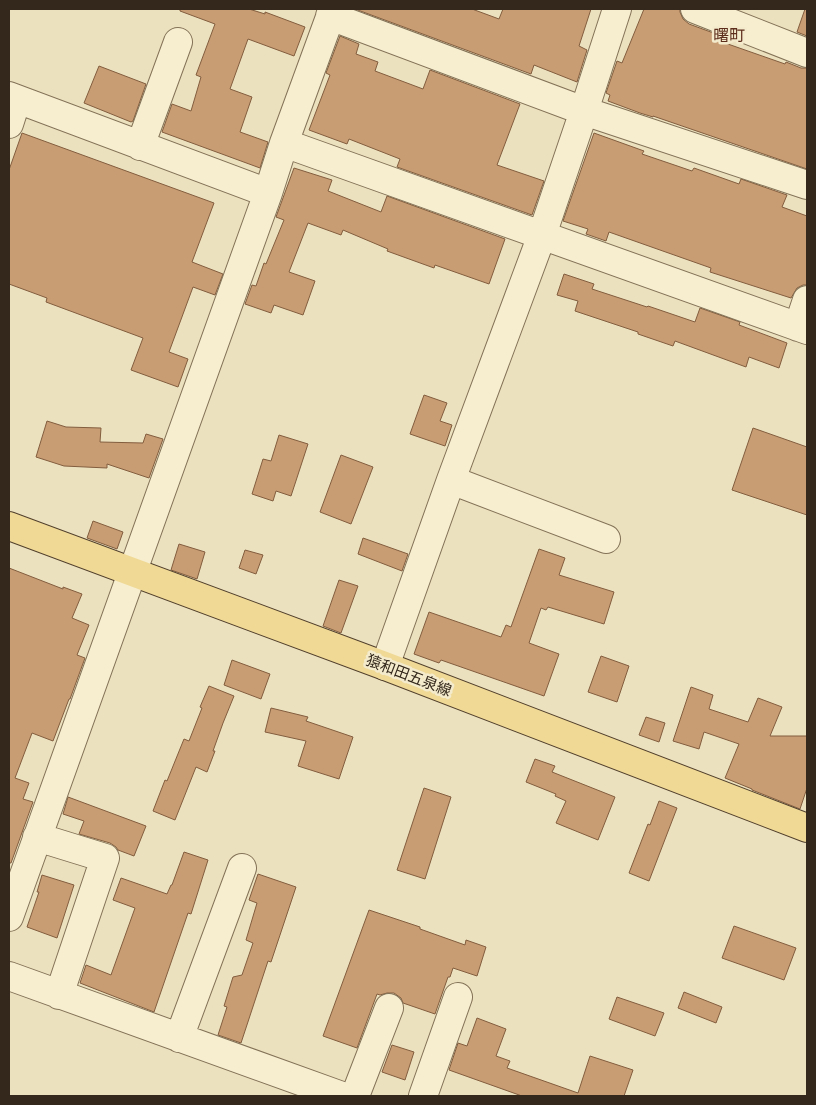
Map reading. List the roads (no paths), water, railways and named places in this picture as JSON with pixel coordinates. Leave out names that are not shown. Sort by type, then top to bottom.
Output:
[{"type":"main road","name":"猿和田五泉線","points":[[9,526],[385,666],[807,828]]},
{"type":"street","points":[[385,666],[451,480],[542,235],[617,9]]},
{"type":"street","points":[[695,9],[807,53]]},
{"type":"street","points":[[9,917],[332,13],[584,111],[807,185]]},
{"type":"street","points":[[140,146],[178,42]]},
{"type":"street","points":[[11,107],[140,146],[268,193]]},
{"type":"street","points":[[284,143],[802,329],[807,300]]},
{"type":"street","points":[[451,480],[606,539]]},
{"type":"street","points":[[37,837],[106,858],[59,995]]},
{"type":"street","points":[[179,1038],[242,868]]},
{"type":"street","points":[[9,976],[342,1096]]},
{"type":"street","points":[[423,1096],[458,997]]},
{"type":"street","points":[[356,1096],[389,1008]]},
{"type":"district","name":"曙町","points":[[729,35]]}]
